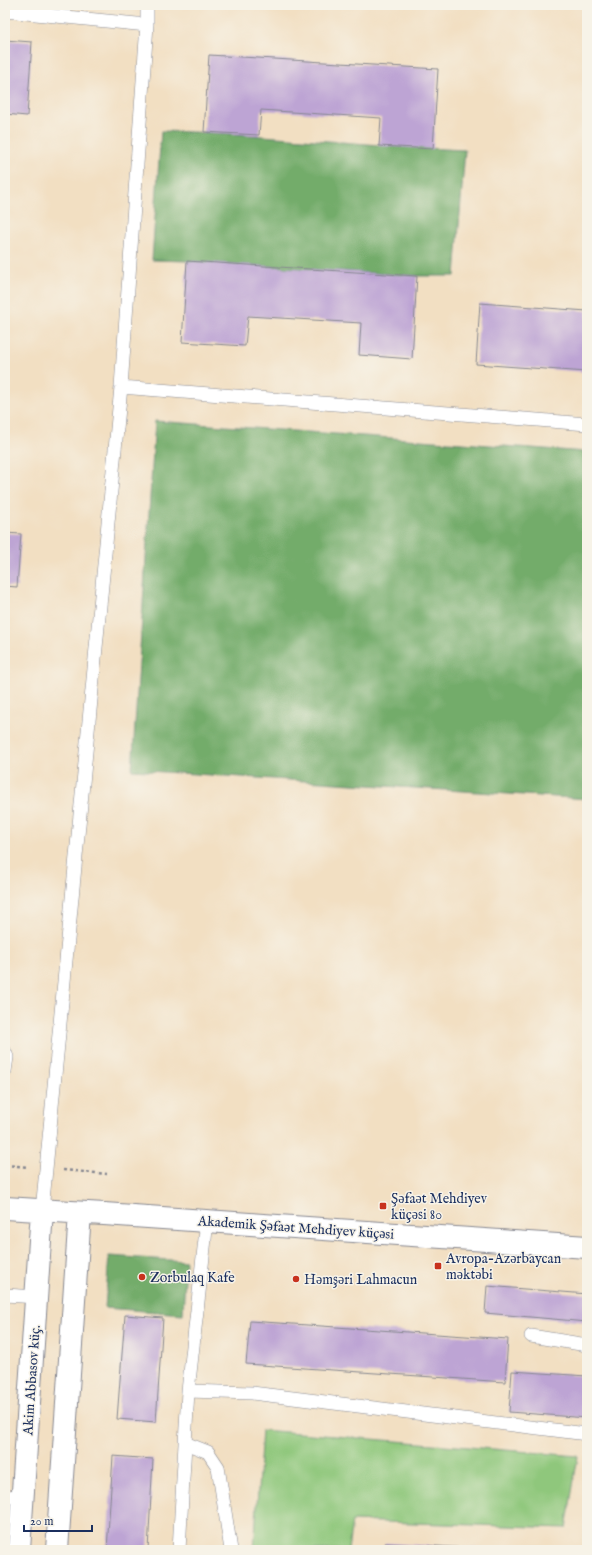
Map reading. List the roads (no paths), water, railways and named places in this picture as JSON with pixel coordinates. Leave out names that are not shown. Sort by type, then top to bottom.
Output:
[{"type":"main road","name":"Akademik Şəfaət Mehdiyev küçəsi","points":[[5,1208],[587,1248]]},
{"type":"main road","name":"Akim Abbasov küç.","points":[[19,1550],[14,1496],[37,1297],[42,1211]]},
{"type":"main road","points":[[57,1550],[80,1213]]},
{"type":"lane","points":[[42,1211],[121,387],[147,25],[147,5]]},
{"type":"lane","points":[[5,11],[147,25]]},
{"type":"lane","points":[[121,387],[587,424]]},
{"type":"lane","points":[[5,1052],[5,1071]]},
{"type":"lane","points":[[179,1550],[188,1391],[207,1221]]},
{"type":"lane","points":[[5,1295],[37,1297]]},
{"type":"lane","points":[[531,1336],[587,1345]]},
{"type":"lane","points":[[188,1391],[252,1393],[587,1434]]},
{"type":"lane","points":[[185,1443],[208,1452],[218,1467],[232,1550]]},
{"type":"place","name":"Şəfaət Mehdiyev küçəsi 80","points":[[383,1206]]},
{"type":"place","name":"Avropa-Azərbaycan məktəbi","points":[[438,1266]]},
{"type":"place","name":"Zorbulaq Kafe","points":[[142,1277]]},
{"type":"place","name":"Həmşəri Lahmacun","points":[[296,1279]]}]
